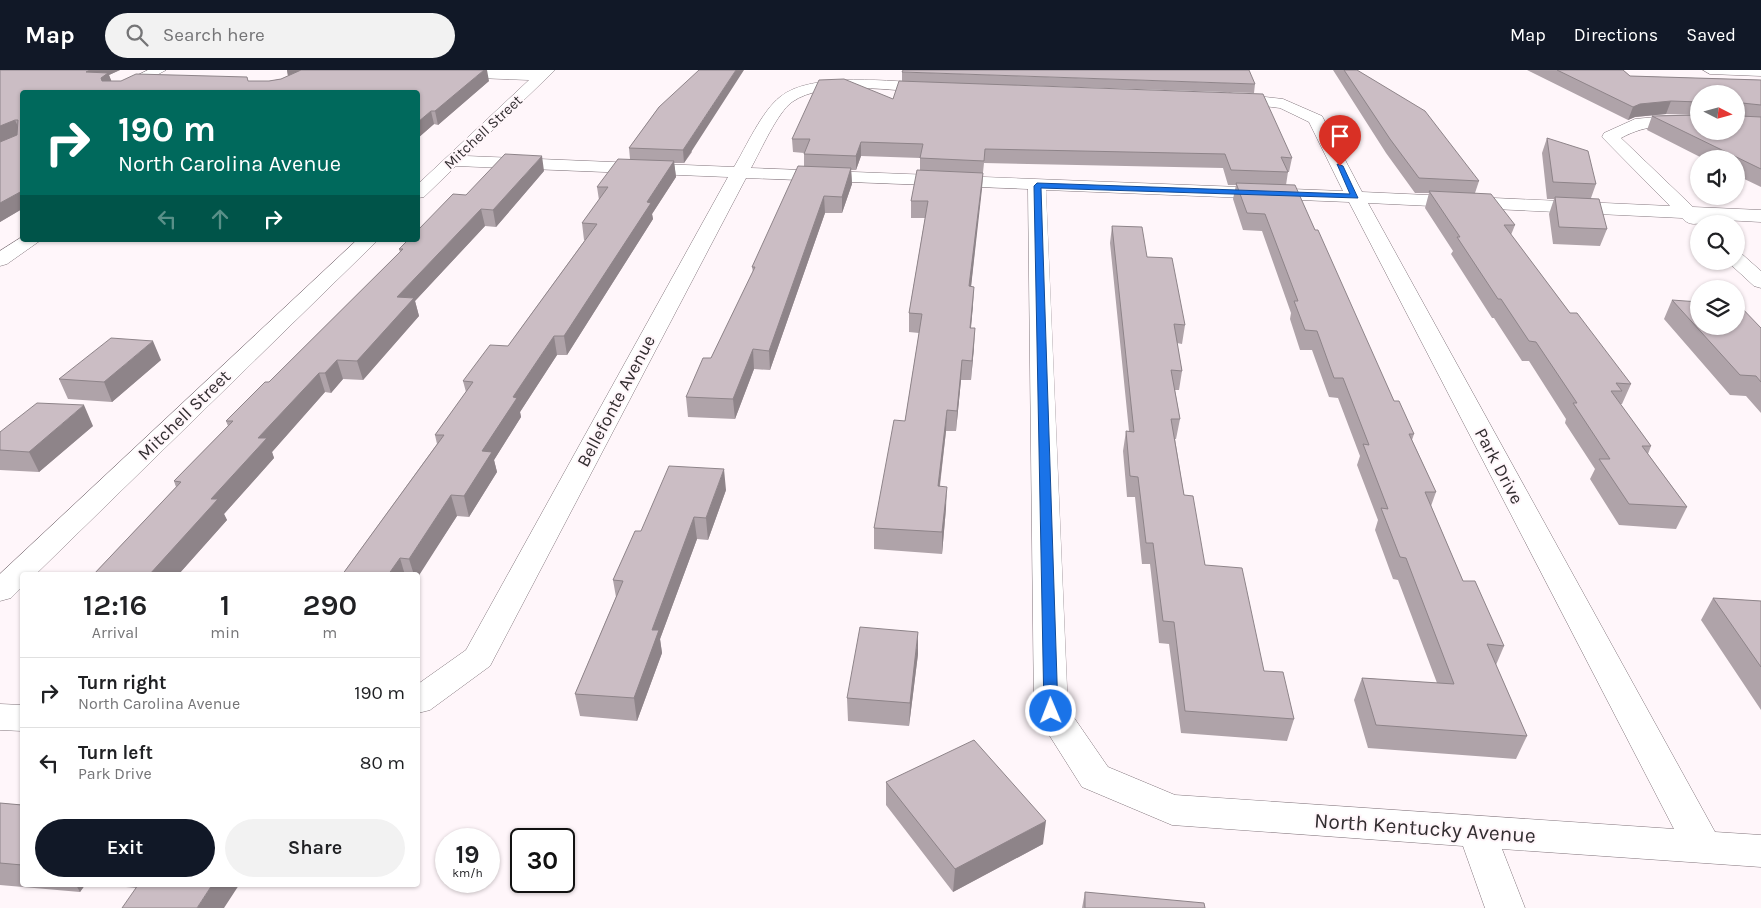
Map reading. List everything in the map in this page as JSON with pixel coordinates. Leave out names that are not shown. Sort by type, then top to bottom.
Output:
[{"type":"street","points":[[119,90],[159,70]]},
{"type":"street","points":[[1710,70],[1761,72]]},
{"type":"street","points":[[432,73],[545,73]]},
{"type":"street","name":"Mitchell Street","points":[[420,191],[545,73]]},
{"type":"street","name":"Bellefonte Avenue","points":[[420,700],[478,658],[739,174],[784,100],[803,90],[829,85],[947,89]]},
{"type":"street","name":"Park Drive","points":[[1211,97],[1250,98],[1283,104],[1316,119],[1355,197],[1702,845]]},
{"type":"street","points":[[1690,122],[1666,121],[1635,124],[1610,137],[1690,215]]},
{"type":"street","points":[[451,161],[1037,186],[1355,197],[1690,218]]},
{"type":"street","name":"North Kentucky Avenue","points":[[1037,186],[1051,711],[1094,777],[1172,810],[1477,832],[1702,845],[1761,851]]},
{"type":"street","points":[[1745,216],[1761,216]]},
{"type":"street","points":[[0,260],[28,242]]},
{"type":"street","name":"Mitchell Street","points":[[0,591],[366,242]]},
{"type":"street","points":[[1745,267],[1761,282]]},
{"type":"street","points":[[0,717],[20,718]]},
{"type":"street","points":[[1477,832],[1505,908]]},
{"type":"building","points":[[0,70],[90,70],[86,72],[108,73],[101,78],[102,81],[121,81],[136,74],[247,77],[248,81],[269,81],[281,79],[301,70],[484,70],[435,111],[431,111],[420,120],[420,90],[20,90],[20,192],[0,203],[0,142],[17,135],[18,120],[0,126]]},
{"type":"building","points":[[699,70],[736,70],[683,150],[629,148],[659,107]]},
{"type":"building","points":[[903,70],[1249,70],[1255,84],[902,72]]},
{"type":"building","points":[[1344,70],[1357,70],[1425,111],[1479,181],[1419,178],[1390,139]]},
{"type":"building","points":[[1557,70],[1623,70],[1630,76],[1761,80],[1761,105],[1745,103],[1745,85],[1690,85],[1690,102],[1671,101],[1640,104],[1633,107]]},
{"type":"building","points":[[844,79],[893,99],[899,81],[1263,94],[1292,158],[1281,157],[1288,172],[1231,170],[1225,154],[985,149],[984,161],[920,158],[923,144],[861,142],[856,156],[804,154],[810,139],[792,139],[819,80]]},
{"type":"building","points":[[1690,115],[1690,134],[1652,116]]},
{"type":"building","points":[[1745,116],[1761,117],[1761,169],[1745,161],[1745,150],[1722,150],[1701,140],[1745,140]]},
{"type":"building","points":[[1547,138],[1588,151],[1596,184],[1553,182]]},
{"type":"building","points":[[505,154],[542,156],[493,210],[481,209],[397,297],[414,298],[357,361],[337,360],[325,373],[319,373],[258,438],[267,438],[211,499],[218,499],[152,572],[96,572],[181,482],[174,481],[233,421],[226,421],[265,382],[269,382],[403,249],[399,249],[406,242],[420,242],[420,228],[453,194],[466,195]]},
{"type":"building","points":[[618,159],[674,161],[647,202],[651,203],[564,336],[554,336],[513,397],[517,398],[482,451],[492,452],[464,496],[451,495],[409,559],[400,558],[390,572],[344,572],[444,435],[435,435],[473,382],[463,381],[490,345],[508,346],[597,224],[582,223],[608,187],[597,187]]},
{"type":"building","points":[[798,166],[851,168],[842,197],[824,196],[769,351],[753,349],[733,399],[686,397],[703,358],[711,358],[755,267],[752,267]]},
{"type":"building","points":[[917,170],[983,173],[969,286],[974,287],[970,328],[975,328],[972,361],[962,360],[957,411],[947,410],[938,486],[947,487],[942,532],[874,528],[894,420],[905,421],[922,314],[909,313],[928,201],[911,201]]},
{"type":"building","points":[[1236,183],[1295,185],[1315,230],[1318,230],[1394,401],[1399,401],[1414,434],[1409,434],[1436,492],[1425,492],[1463,581],[1475,581],[1504,646],[1487,644],[1527,736],[1376,725],[1362,678],[1454,684],[1406,558],[1400,557],[1381,508],[1388,509],[1363,444],[1369,445],[1343,378],[1334,378],[1317,331],[1305,330],[1294,301],[1298,301],[1265,214],[1247,213]]},
{"type":"building","points":[[1429,191],[1491,194],[1515,225],[1504,225],[1570,313],[1577,313],[1631,384],[1616,383],[1622,391],[1611,391],[1651,446],[1642,446],[1687,507],[1629,504],[1599,459],[1610,459],[1573,403],[1577,403],[1536,342],[1529,341],[1501,299],[1498,299]]},
{"type":"building","points":[[1555,197],[1599,199],[1607,229],[1559,227]]},
{"type":"building","points":[[1112,226],[1142,227],[1147,257],[1172,258],[1185,325],[1174,324],[1182,371],[1171,370],[1180,419],[1171,419],[1184,495],[1193,496],[1205,565],[1242,568],[1264,671],[1283,672],[1294,719],[1185,711],[1174,622],[1163,621],[1153,543],[1146,543],[1138,477],[1130,476],[1126,431],[1134,432]]},
{"type":"building","points":[[1672,300],[1690,301],[1690,320]]},
{"type":"building","points":[[1745,311],[1761,328],[1761,382],[1756,376],[1740,375],[1704,335],[1745,335]]},
{"type":"building","points":[[111,338],[153,341],[104,382],[59,379]]},
{"type":"building","points":[[37,403],[84,405],[29,452],[0,450],[0,432]]},
{"type":"building","points":[[669,466],[724,469],[706,518],[694,517],[652,630],[659,630],[634,698],[575,694],[623,581],[613,580],[635,531],[641,531]]},
{"type":"building","points":[[1713,598],[1761,601],[1761,667]]},
{"type":"building","points":[[860,627],[918,632],[910,703],[847,698]]},
{"type":"building","points":[[974,740],[1046,821],[955,869],[886,782]]},
{"type":"building","points":[[0,803],[20,805],[20,865],[0,863]]},
{"type":"building","points":[[137,887],[211,887],[197,908],[122,908]]},
{"type":"building","points":[[1085,892],[1204,903],[1205,908],[1085,908]]},
{"type":"route","points":[[1051,711],[1037,186],[1355,197],[1340,166]]}]
